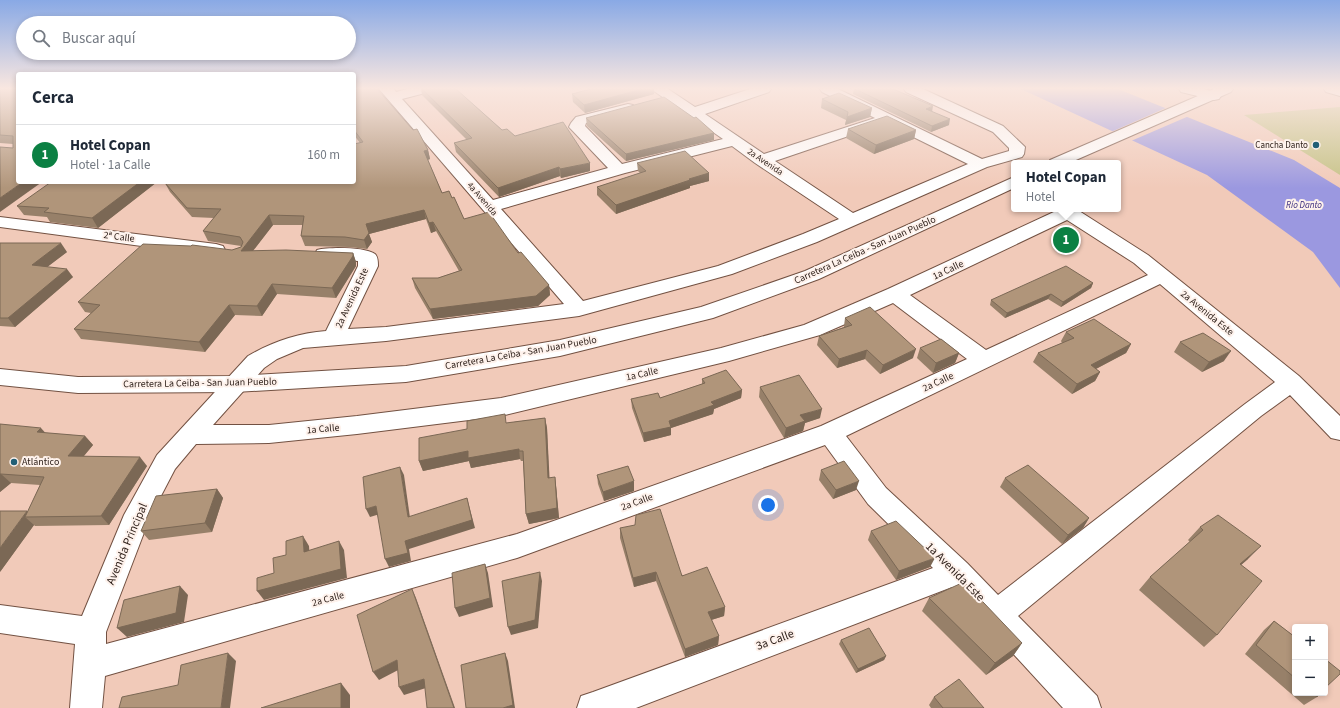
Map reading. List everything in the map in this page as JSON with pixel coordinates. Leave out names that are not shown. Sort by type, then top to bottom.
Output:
[{"type":"street","name":"4a Avenida","points":[[414,122],[579,309]]},
{"type":"street","points":[[579,122],[578,127],[619,170]]},
{"type":"street","name":"2a Avenida","points":[[707,122],[852,220]]},
{"type":"street","points":[[762,160],[874,122]]},
{"type":"street","points":[[894,122],[981,164]]},
{"type":"street","points":[[235,384],[256,362],[283,347],[298,342],[386,334],[579,309],[725,270],[852,220],[981,164],[1016,154],[1017,147],[998,129],[983,122]]},
{"type":"street","points":[[1063,160],[1152,122]]},
{"type":"street","points":[[488,207],[619,170],[735,141]]},
{"type":"street","name":"Carretera La Ceiba - San Juan Pueblo","points":[[0,376],[78,385],[235,384],[406,374],[560,348],[706,313],[812,275],[1011,183]]},
{"type":"street","points":[[0,222],[19,208]]},
{"type":"street","name":"1a Calle","points":[[190,434],[269,434],[357,425],[501,407],[721,356],[812,330],[895,294],[1064,212]]},
{"type":"street","name":"2a Avenida Este","points":[[1068,212],[1141,259],[1291,382],[1340,432]]},
{"type":"street","name":"2ª Calle","points":[[0,222],[229,251]]},
{"type":"street","name":"2a Avenida Este","points":[[307,254],[360,255],[368,258],[368,266],[333,338]]},
{"type":"street","name":"2a Calle","points":[[90,666],[105,660],[517,546],[830,433],[1161,276]]},
{"type":"street","points":[[895,294],[984,360]]},
{"type":"street","points":[[996,615],[1253,410],[1291,382]]},
{"type":"street","name":"Avenida Principal","points":[[86,708],[90,666],[91,632],[136,515],[166,462],[235,384]]},
{"type":"street","name":"1a Avenida Este","points":[[830,433],[877,496],[957,572],[1085,708]]},
{"type":"street","name":"3a Calle","points":[[593,708],[957,572]]},
{"type":"street","points":[[0,619],[91,632]]},
{"type":"shaded area","name":"Cancha Danto","points":[[1255,122],[1340,122],[1340,175]]},
{"type":"water","name":"Río Danto","points":[[1092,122],[1200,122],[1294,160],[1340,188],[1340,288],[1313,252],[1207,175]]},
{"type":"pier","points":[[1134,122],[1175,122],[1131,141],[1111,132]]},
{"type":"building","points":[[0,122],[16,122],[16,184],[20,184],[0,198],[0,147],[13,148],[13,136],[0,135]]},
{"type":"building","points":[[356,122],[406,122],[413,130],[417,129],[428,150],[424,151],[442,193],[449,191],[452,198],[454,197],[464,219],[489,212],[518,253],[521,252],[549,285],[536,296],[430,309],[412,278],[438,278],[462,270],[433,222],[429,223],[424,210],[366,224],[369,233],[364,240],[345,237],[301,236],[304,216],[269,215],[241,251],[286,250],[353,253],[353,256],[332,288],[272,284],[257,306],[229,305],[199,342],[74,329],[100,305],[78,302],[143,244],[192,245],[232,250],[241,247],[243,242],[240,237],[203,231],[221,209],[187,208],[166,184],[356,184],[356,144],[363,142],[356,133]]},
{"type":"building","points":[[456,122],[493,122],[502,130],[507,129],[515,136],[563,122],[590,163],[560,169],[559,167],[498,188],[454,143],[472,138]]},
{"type":"building","points":[[590,122],[702,122],[714,133],[626,154]]},
{"type":"building","points":[[869,122],[900,122],[916,130],[876,145],[848,129]]},
{"type":"building","points":[[924,122],[942,122],[932,126]]},
{"type":"building","points":[[685,151],[709,173],[616,205],[597,187],[646,171],[637,163]]},
{"type":"building","points":[[48,184],[137,184],[92,218],[44,212],[49,208],[17,206]]},
{"type":"building","points":[[0,243],[61,243],[32,265],[67,269],[8,318],[0,318]]},
{"type":"building","points":[[1066,266],[1093,283],[1063,302],[1051,294],[1007,313],[991,300]]},
{"type":"building","points":[[870,307],[916,349],[883,365],[867,350],[839,359],[819,336],[852,325],[845,318]]},
{"type":"building","points":[[1094,319],[1131,344],[1091,365],[1100,372],[1077,384],[1038,353],[1074,338],[1066,332]]},
{"type":"building","points":[[1203,333],[1231,351],[1209,362],[1180,342]]},
{"type":"building","points":[[941,339],[959,353],[936,363],[920,348]]},
{"type":"building","points":[[726,370],[742,390],[711,402],[714,405],[669,421],[671,427],[643,433],[631,399],[658,393],[660,398],[705,383],[702,379]]},
{"type":"building","points":[[799,375],[822,409],[800,415],[805,421],[786,428],[760,387]]},
{"type":"building","points":[[505,414],[506,423],[545,418],[548,478],[555,477],[557,508],[526,514],[523,451],[519,451],[519,449],[468,458],[468,451],[419,461],[419,438],[467,429],[467,421]]},
{"type":"building","points":[[0,424],[41,428],[37,432],[85,436],[68,456],[140,457],[101,516],[25,517],[44,477],[0,474]]},
{"type":"building","points":[[844,461],[859,481],[836,490],[821,470]]},
{"type":"building","points":[[1028,465],[1089,518],[1068,535],[1005,478]]},
{"type":"building","points":[[628,466],[634,481],[603,492],[597,475]]},
{"type":"building","points":[[400,467],[408,517],[467,498],[472,520],[405,541],[408,553],[385,559],[376,506],[366,509],[363,477]]},
{"type":"building","points":[[217,489],[205,523],[141,531],[156,496]]},
{"type":"building","points":[[660,509],[682,576],[707,567],[725,607],[708,612],[719,636],[685,649],[656,572],[633,578],[620,528],[635,525],[636,515]]},
{"type":"building","points":[[0,511],[27,511],[0,548]]},
{"type":"building","points":[[1218,515],[1261,546],[1240,564],[1262,581],[1217,635],[1150,577],[1203,530],[1200,527]]},
{"type":"building","points":[[896,521],[935,558],[899,571],[871,531]]},
{"type":"building","points":[[303,536],[304,552],[339,541],[341,569],[257,591],[257,578],[274,573],[273,558],[286,555],[286,541]]},
{"type":"building","points":[[485,564],[490,598],[455,608],[452,573]]},
{"type":"building","points":[[540,572],[535,620],[508,627],[502,581]]},
{"type":"building","points":[[964,582],[1022,643],[995,663],[929,598]]},
{"type":"building","points":[[180,586],[176,613],[117,628],[124,600]]},
{"type":"building","points":[[412,589],[454,708],[427,708],[424,679],[399,687],[397,660],[373,672],[357,615]]},
{"type":"building","points":[[1274,621],[1292,635],[1292,675],[1256,645]]},
{"type":"building","points":[[869,628],[886,656],[858,669],[841,640]]},
{"type":"building","points":[[228,653],[221,708],[119,708],[122,697],[178,685],[181,665]]},
{"type":"building","points":[[505,653],[513,705],[503,708],[466,708],[461,665]]},
{"type":"building","points":[[1328,661],[1340,671],[1340,674],[1328,685]]},
{"type":"building","points":[[959,679],[984,708],[943,708],[934,697]]},
{"type":"building","points":[[341,683],[341,708],[261,708]]},
{"type":"place","name":"Cancha Danto","points":[[1316,145]]},
{"type":"place","name":"Hotel Copan","points":[[1066,240]]},
{"type":"place","name":"Atlántico","points":[[14,462]]}]
